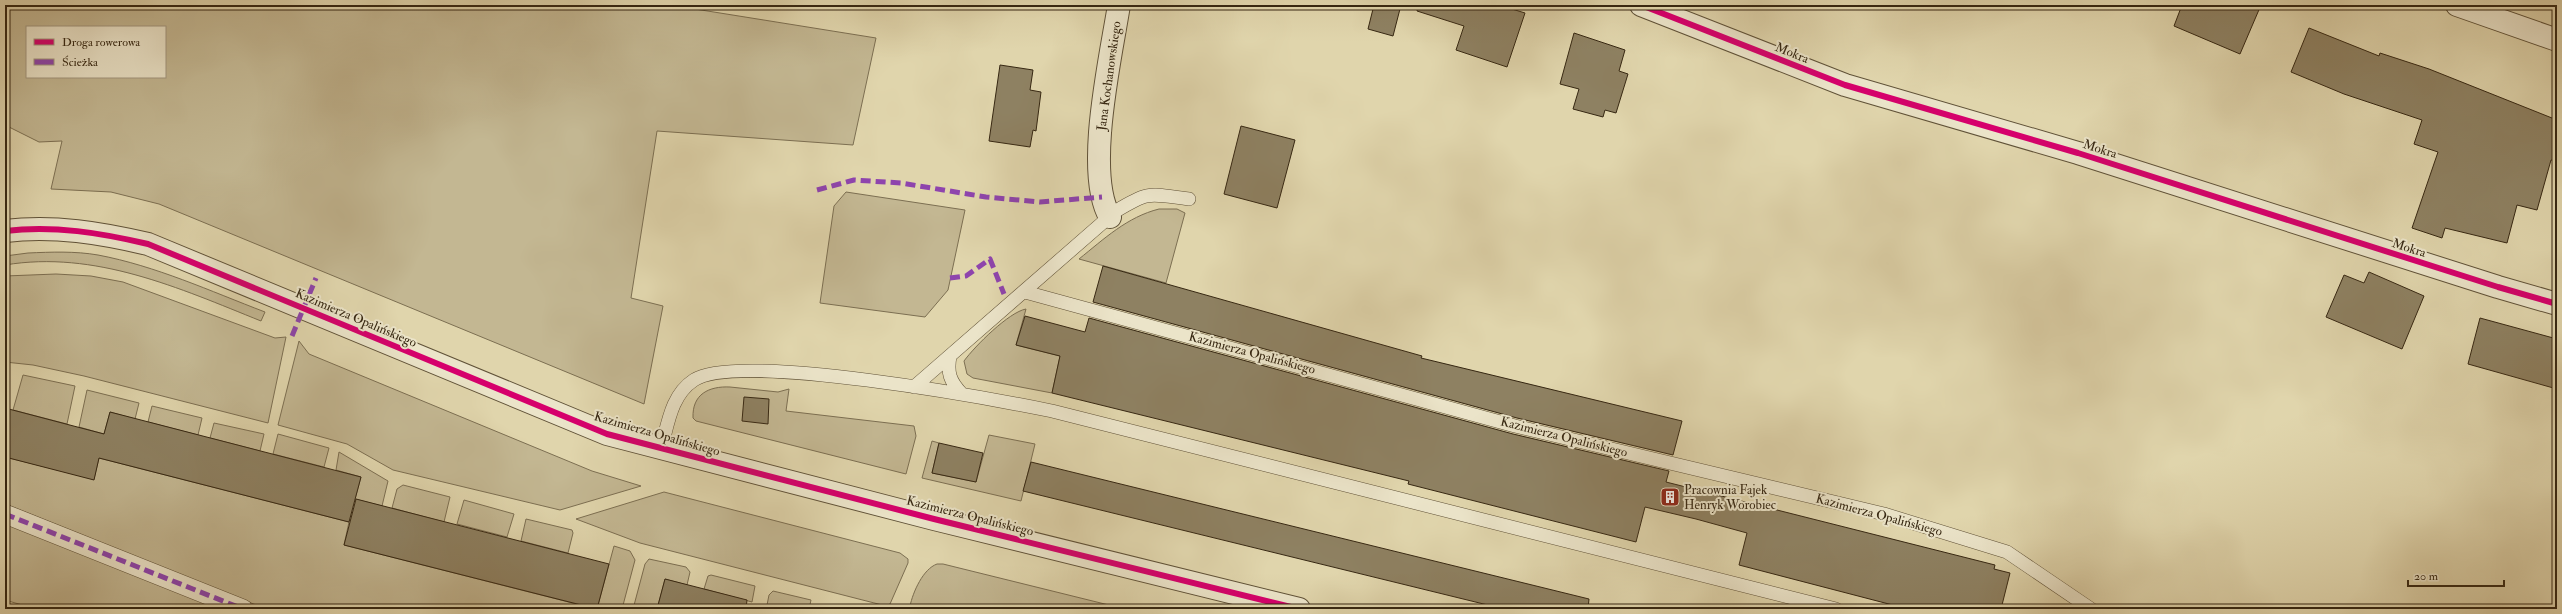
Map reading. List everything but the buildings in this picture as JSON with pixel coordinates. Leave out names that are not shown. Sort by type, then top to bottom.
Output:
[{"type":"street","name":"Jana Kochanowskiego","points":[[1110,217],[1104,206],[1100,187],[1101,118],[1119,5]]},
{"type":"street","name":"Mokra","points":[[1641,5],[1844,85],[2078,153],[2498,287],[2557,304]]},
{"type":"street","points":[[2458,5],[2557,40]]},
{"type":"street","name":"Kazimierza Opalińskiego","points":[[5,231],[24,228],[79,230],[148,244],[600,431],[661,449],[1299,609]]},
{"type":"street","points":[[5,514],[243,609]]},
{"type":"lane","points":[[914,387],[1110,217],[1143,195],[1153,194],[1189,199]]},
{"type":"lane","name":"Kazimierza Opalińskiego","points":[[1025,292],[1515,426],[1884,514],[2007,552],[2091,609]]},
{"type":"lane","points":[[950,356],[948,369],[950,382],[961,393]]},
{"type":"lane","name":"Kazimierza Opalińskiego","points":[[661,449],[677,396],[694,380],[704,375],[718,372],[792,372],[961,393],[1052,411],[1836,609]]},
{"type":"shaded area","points":[[5,5],[670,5],[876,38],[853,145],[657,131],[631,298],[663,306],[644,404],[159,204],[111,192],[51,189],[62,141],[39,142],[5,125]]},
{"type":"shaded area","points":[[846,192],[965,210],[948,290],[925,317],[820,303],[834,206]]},
{"type":"shaded area","points":[[1159,209],[1177,209],[1185,213],[1166,283],[1079,259],[1107,236],[1126,223],[1137,217]]},
{"type":"shaded area","points":[[28,253],[81,253],[120,260],[162,272],[265,312],[261,321],[168,285],[104,267],[71,263],[38,262],[5,265],[5,256]]},
{"type":"shaded area","points":[[56,274],[91,276],[123,282],[275,338],[286,337],[268,423],[84,376],[33,365],[5,362],[5,276]]},
{"type":"shaded area","points":[[1026,309],[1016,345],[1060,356],[1052,393],[973,378],[967,374],[964,361],[976,347],[993,330],[1011,316]]},
{"type":"shaded area","points":[[299,341],[309,354],[592,471],[641,486],[560,510],[393,470],[347,444],[278,425]]},
{"type":"shaded area","points":[[23,375],[75,386],[67,424],[13,410]]},
{"type":"shaded area","points":[[730,387],[778,392],[789,389],[786,411],[914,426],[916,436],[906,474],[696,421],[693,418],[695,403],[703,393],[715,388]]},
{"type":"shaded area","points":[[87,390],[139,403],[135,419],[110,412],[104,434],[79,427]]},
{"type":"shaded area","points":[[152,406],[202,418],[198,435],[148,422]]},
{"type":"shaded area","points":[[214,423],[264,434],[260,451],[210,438]]},
{"type":"shaded area","points":[[278,434],[329,448],[324,467],[273,454]]},
{"type":"shaded area","points":[[989,435],[1035,444],[1021,501],[922,478],[932,441],[939,443],[932,473],[976,482]]},
{"type":"shaded area","points":[[339,452],[388,481],[382,506],[355,499],[361,477],[336,470]]},
{"type":"shaded area","points":[[5,457],[94,479],[99,458],[349,522],[344,545],[596,609],[266,609],[5,504]]},
{"type":"shaded area","points":[[403,485],[450,497],[444,522],[392,508],[397,489]]},
{"type":"shaded area","points":[[664,492],[900,553],[908,559],[908,563],[890,604],[886,606],[640,543],[576,519]]},
{"type":"shaded area","points":[[464,500],[514,514],[507,537],[457,524]]},
{"type":"shaded area","points":[[526,519],[572,530],[573,533],[568,553],[521,541]]},
{"type":"shaded area","points":[[5,523],[219,609],[36,609],[5,600]]},
{"type":"shaded area","points":[[614,546],[630,551],[635,560],[622,609],[597,609]]},
{"type":"shaded area","points":[[649,559],[686,567],[690,572],[687,585],[665,579],[657,609],[633,609],[645,564]]},
{"type":"shaded area","points":[[937,564],[943,564],[1125,609],[912,609],[910,606],[911,600],[919,582],[927,571]]},
{"type":"shaded area","points":[[711,575],[755,586],[752,602],[704,589],[708,576]]},
{"type":"shaded area","points":[[773,591],[811,600],[809,609],[782,609],[767,605],[769,595]]},
{"type":"marked path","points":[[817,190],[854,180],[901,183],[986,197],[1040,202],[1102,197]]},
{"type":"marked path","points":[[950,278],[966,276],[990,259],[1004,294]]},
{"type":"marked path","points":[[292,336],[316,278]]},
{"type":"marked path","points":[[5,514],[243,609]]},
{"type":"cycle path","points":[[1641,5],[1845,85],[2078,153],[2498,287],[2557,304]]},
{"type":"cycle path","points":[[5,231],[23,229],[77,231],[113,236],[148,244],[607,434],[934,519],[1299,609]]},
{"type":"place","name":"Pracownia Fajek Henryk Worobiec","points":[[1670,497]]}]
